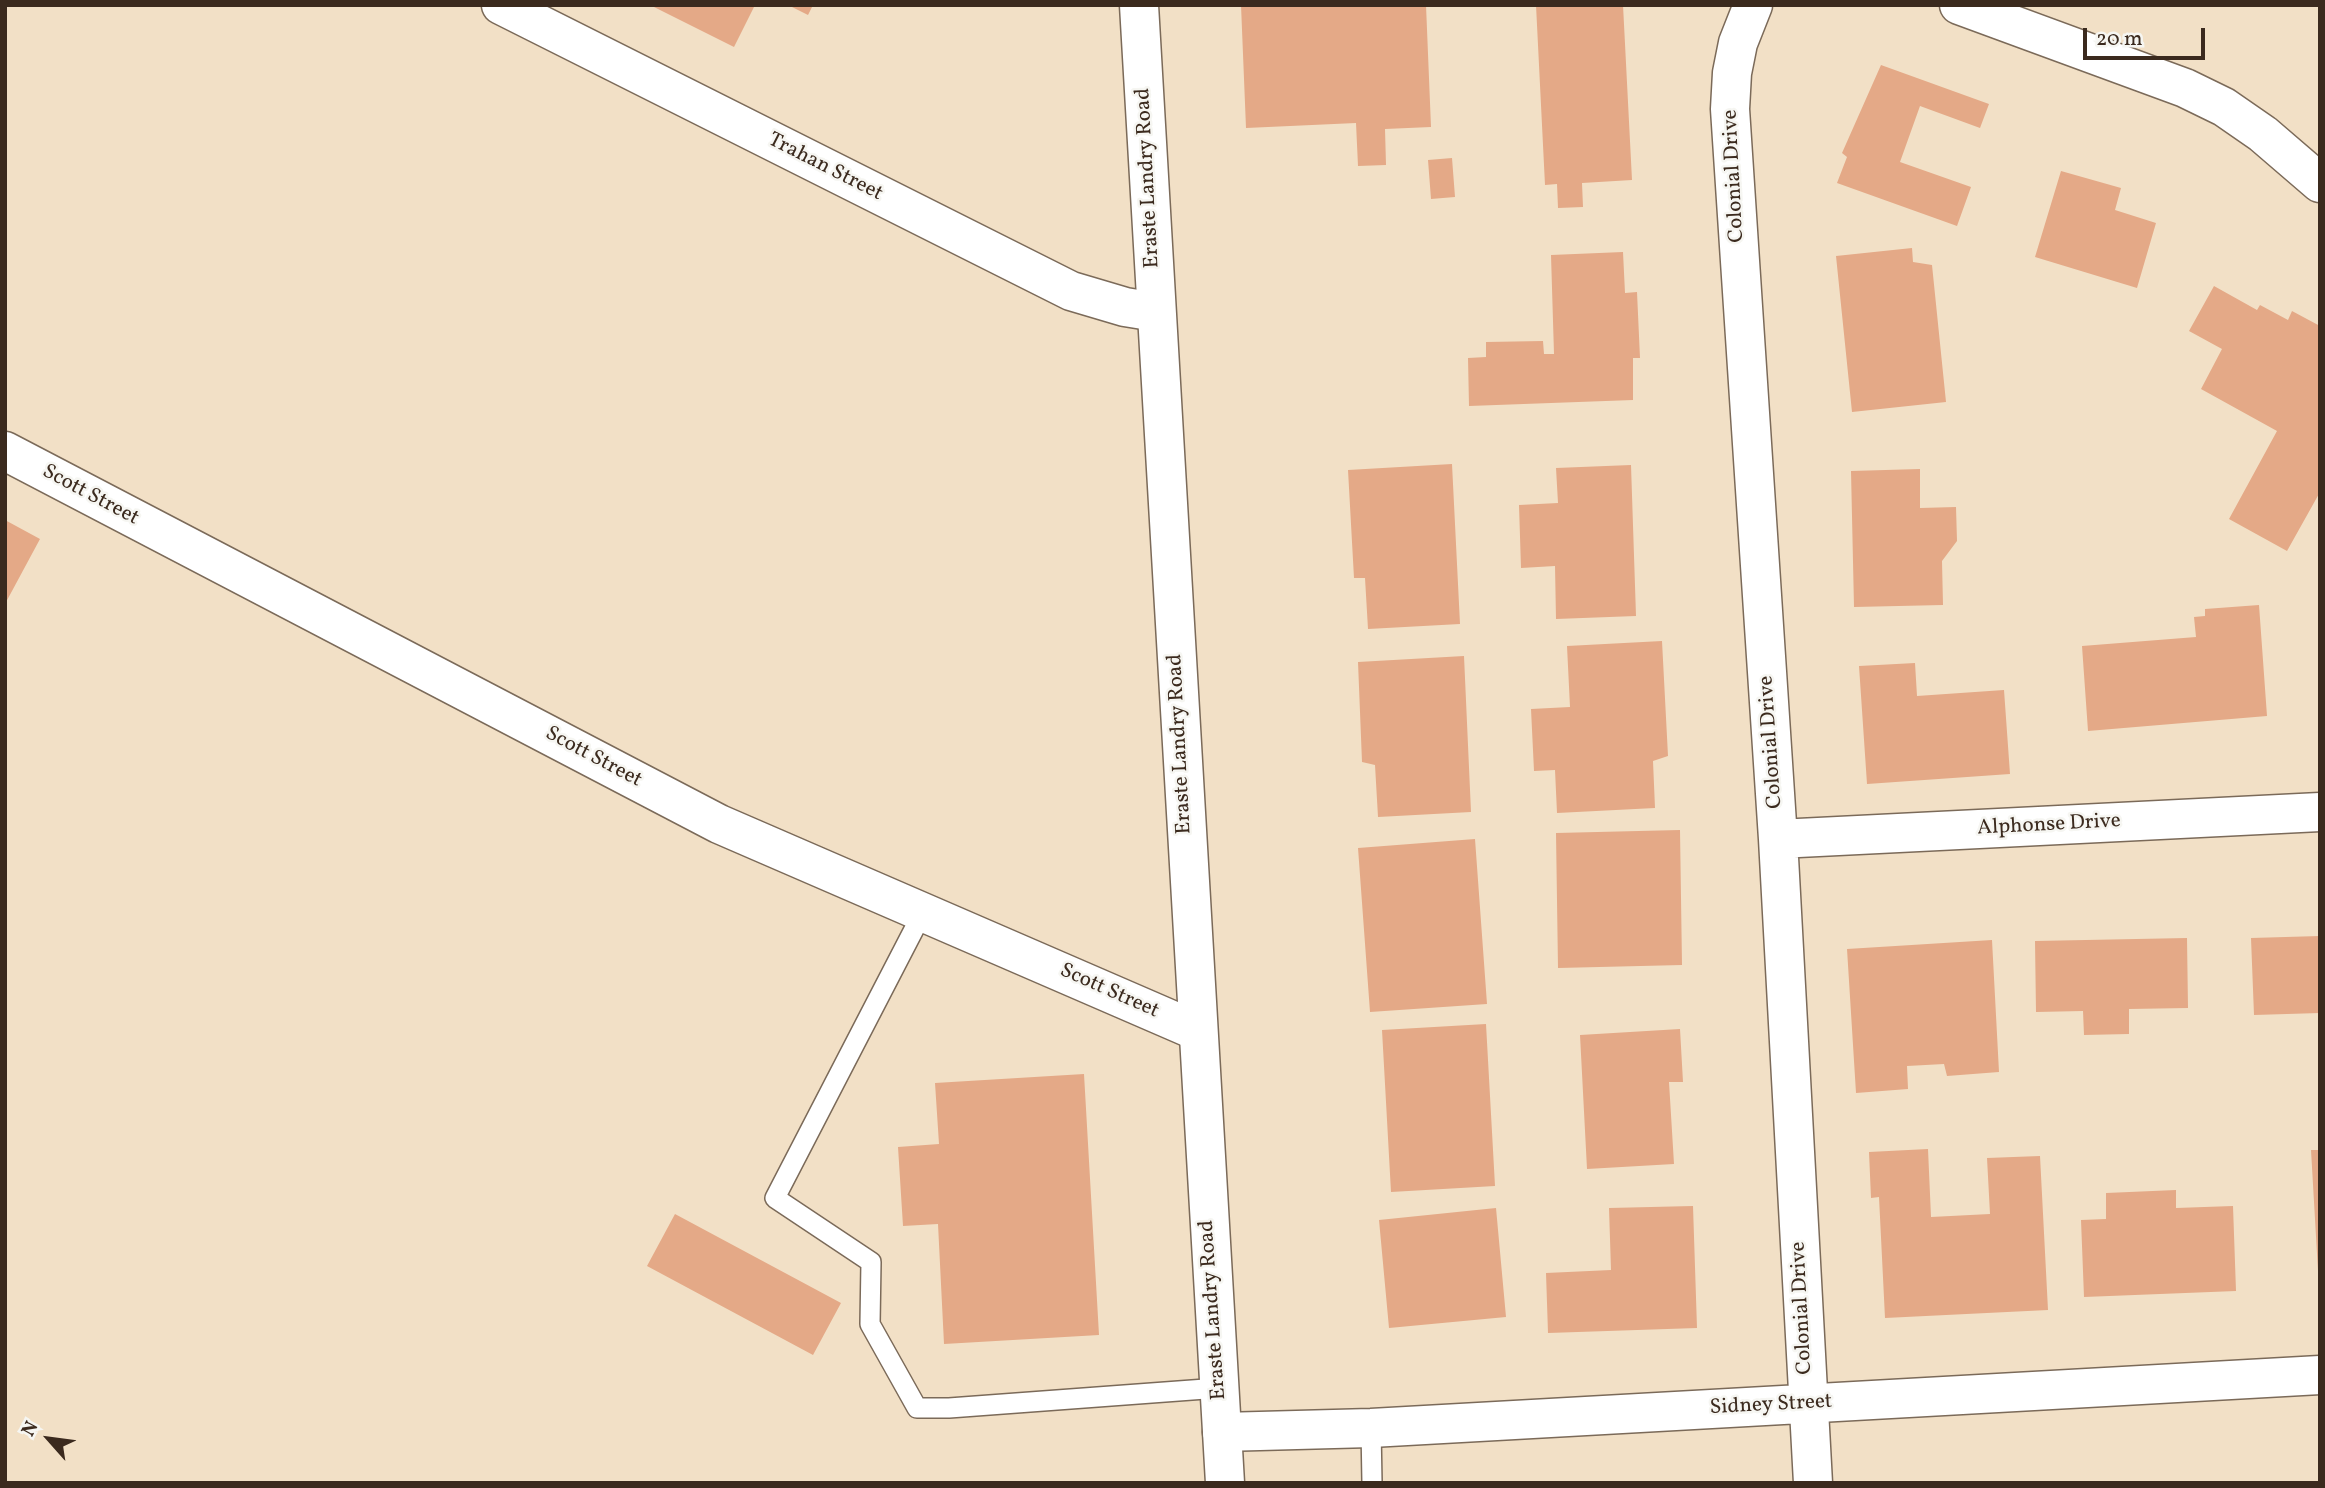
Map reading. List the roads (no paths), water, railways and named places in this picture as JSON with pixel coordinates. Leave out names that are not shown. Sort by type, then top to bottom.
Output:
[{"type":"street","name":"Trahan Street","points":[[500,5],[1070,291],[1125,307],[1156,312]]},
{"type":"street","name":"Eraste Landry Road","points":[[1139,5],[1225,1483]]},
{"type":"street","name":"Colonial Drive","points":[[1753,5],[1738,43],[1732,73],[1730,109],[1778,839],[1813,1483]]},
{"type":"street","points":[[1959,5],[2185,88],[2224,107],[2263,134],[2320,183]]},
{"type":"street","name":"Scott Street","points":[[5,452],[719,824],[1197,1031]]},
{"type":"street","name":"Alphonse Drive","points":[[1778,839],[2320,812]]},
{"type":"street","name":"Sidney Street","points":[[1222,1432],[1371,1428],[2320,1375]]},
{"type":"lane","points":[[923,912],[775,1198],[871,1262],[870,1324],[917,1408],[949,1408],[1219,1388]]},
{"type":"lane","points":[[1371,1428],[1372,1483]]}]
